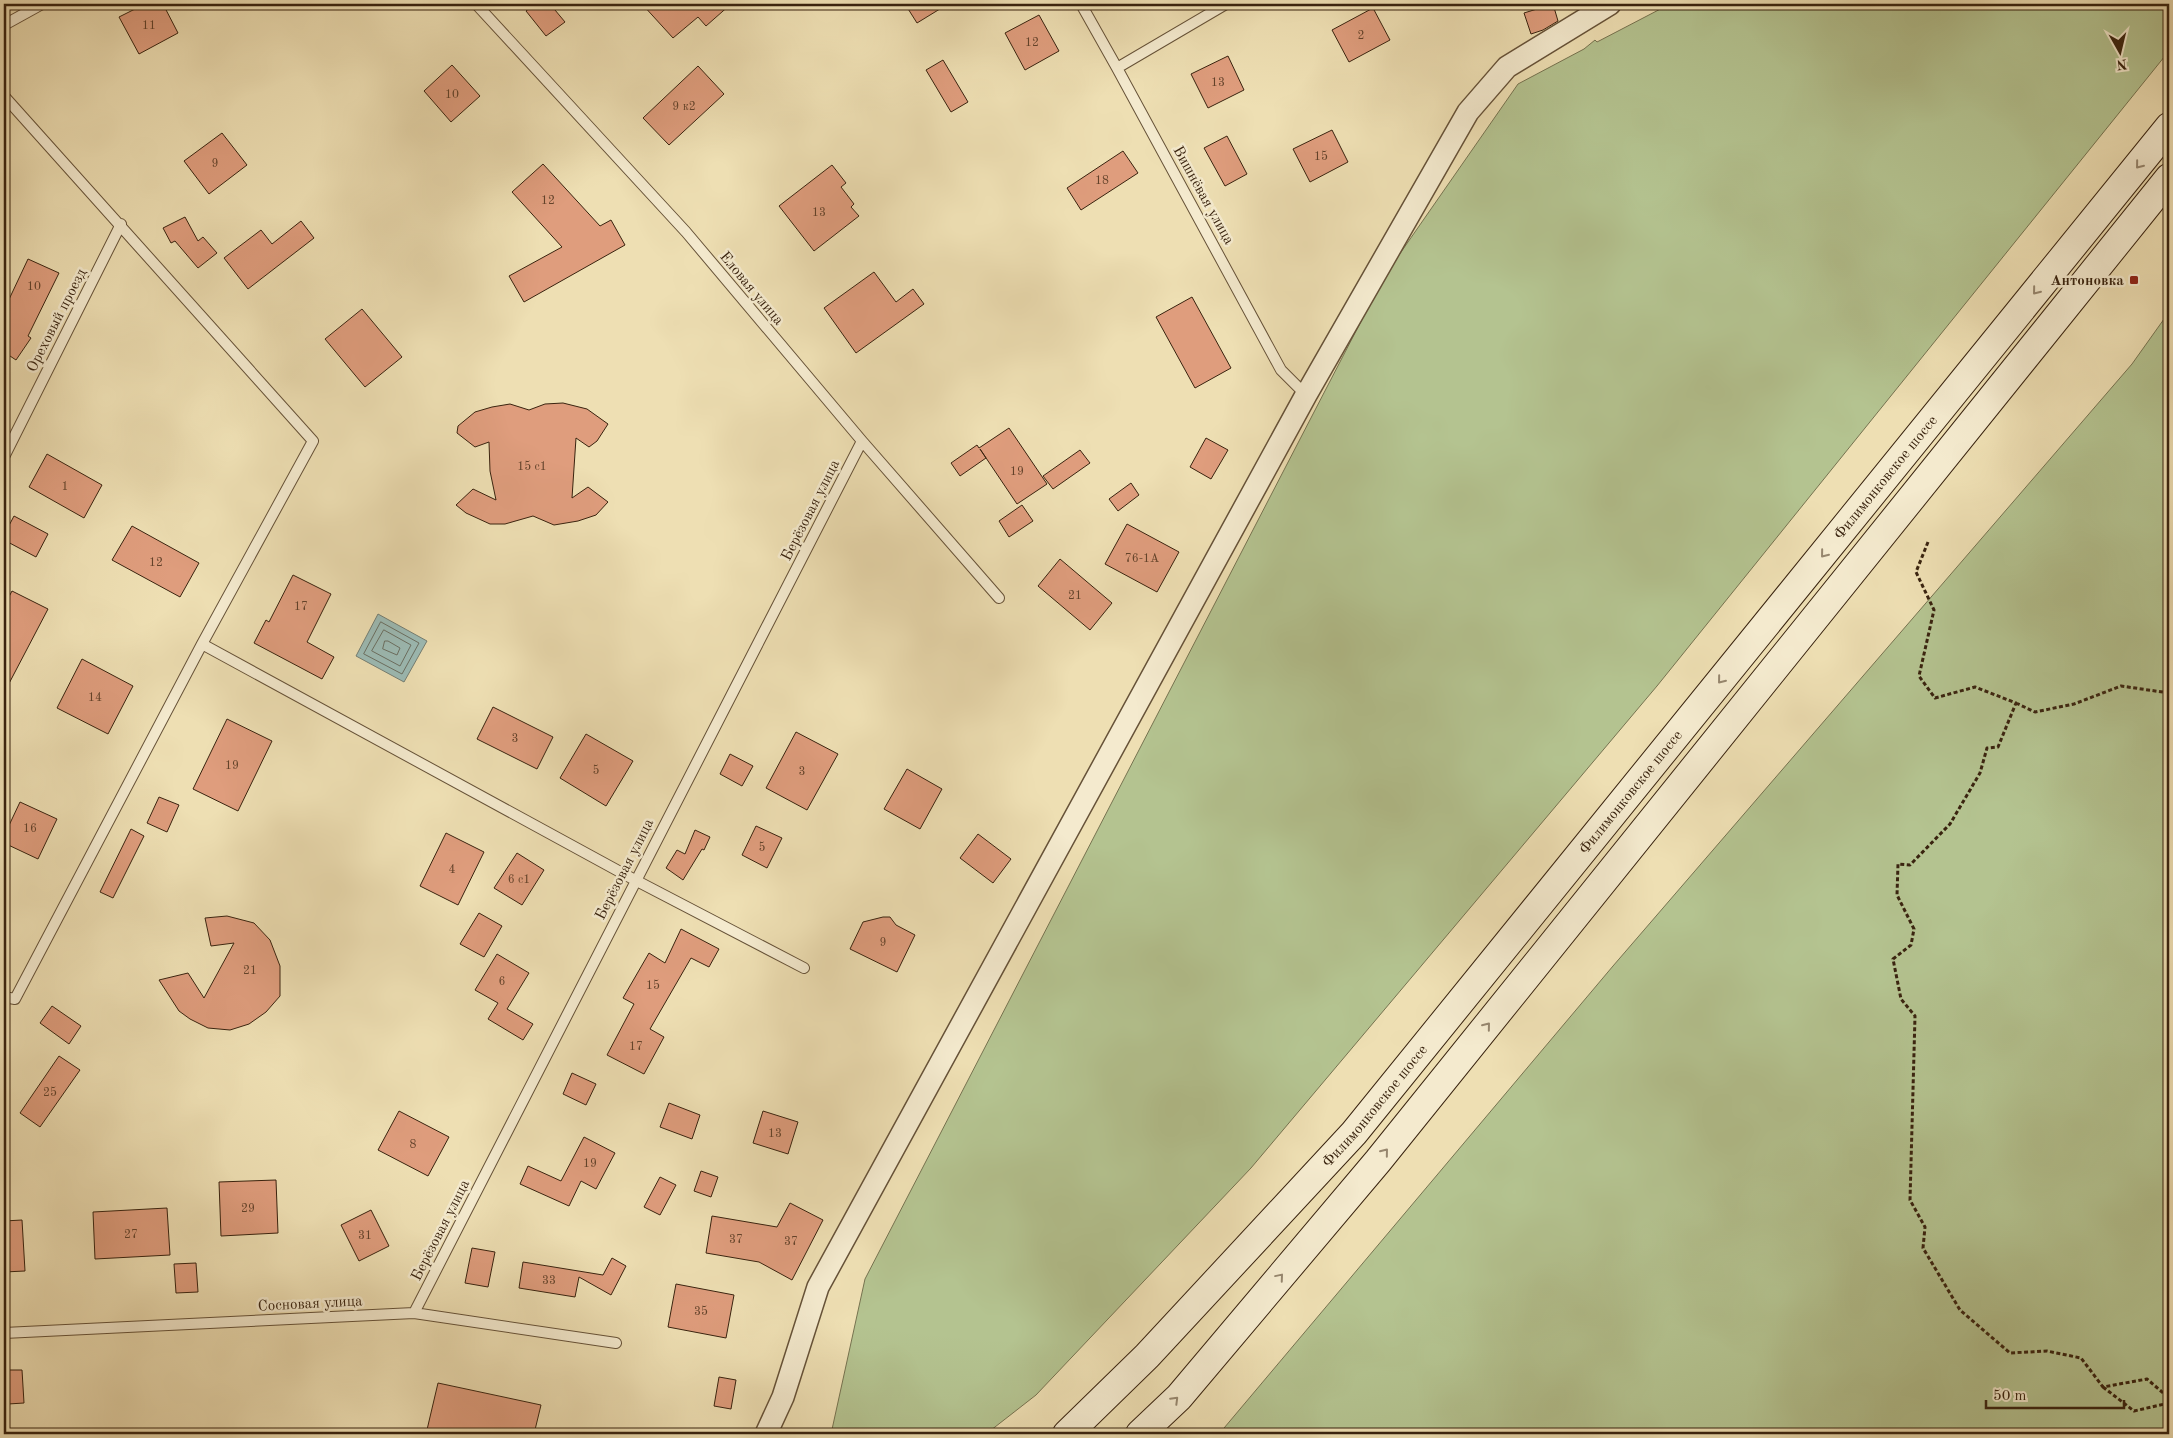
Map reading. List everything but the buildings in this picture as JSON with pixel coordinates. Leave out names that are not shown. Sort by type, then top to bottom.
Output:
[{"type":"main road","name":"Филимонковское шоссе","points":[[1067,1434],[1147,1356],[1354,1133],[2169,127]]},
{"type":"main road","points":[[1140,1434],[1179,1397],[1378,1161],[2169,178]]},
{"type":"street","points":[[766,1434],[783,1397],[818,1287],[1306,395],[1468,112],[1507,67],[1610,4]]},
{"type":"lane","points":[[4,26],[42,4]]},
{"type":"lane","name":"Еловая улица","points":[[476,4],[686,232],[862,441],[998,598]]},
{"type":"lane","name":"Вишнёвая улица","points":[[1081,4],[1118,68],[1281,370],[1306,395]]},
{"type":"lane","points":[[1118,68],[1226,4]]},
{"type":"lane","points":[[4,96],[121,224],[313,441],[202,644],[15,998],[4,997]]},
{"type":"lane","name":"Ореховый проезд","points":[[4,457],[121,224]]},
{"type":"lane","name":"Берёзовая улица","points":[[414,1313],[862,441]]},
{"type":"lane","points":[[202,644],[635,880],[804,968]]},
{"type":"lane","name":"Сосновая улица","points":[[4,1333],[414,1313],[616,1343]]},
{"type":"path","points":[[1628,4],[1646,8],[1654,4]]},
{"type":"path","points":[[1928,542],[1916,572],[1934,610],[1919,676],[1935,698],[1975,687],[2035,712],[2074,704],[2121,686],[2169,693]]},
{"type":"path","points":[[2016,703],[1998,747],[1987,748],[1980,773],[1950,824],[1910,864],[1898,864],[1897,895],[1914,929],[1911,945],[1893,959],[1901,1000],[1915,1016],[1910,1200],[1925,1227],[1923,1248],[1960,1310],[2010,1353],[2047,1351],[2081,1358],[2103,1387],[2134,1411],[2169,1403]]},
{"type":"path","points":[[2103,1387],[2147,1379],[2169,1398]]},
{"type":"green space","points":[[1670,4],[2169,4],[2169,51],[1657,686],[1251,1168],[1036,1395],[986,1434],[831,1434],[865,1279],[1385,275],[1518,84],[1584,49],[1595,40],[1597,42]]},
{"type":"green space","points":[[2169,312],[2169,1434],[1219,1434],[1613,966],[2132,364]]},
{"type":"water","points":[[378,614],[427,641],[404,682],[356,656]]},
{"type":"place","name":"Антоновка","points":[[2134,280]]}]
